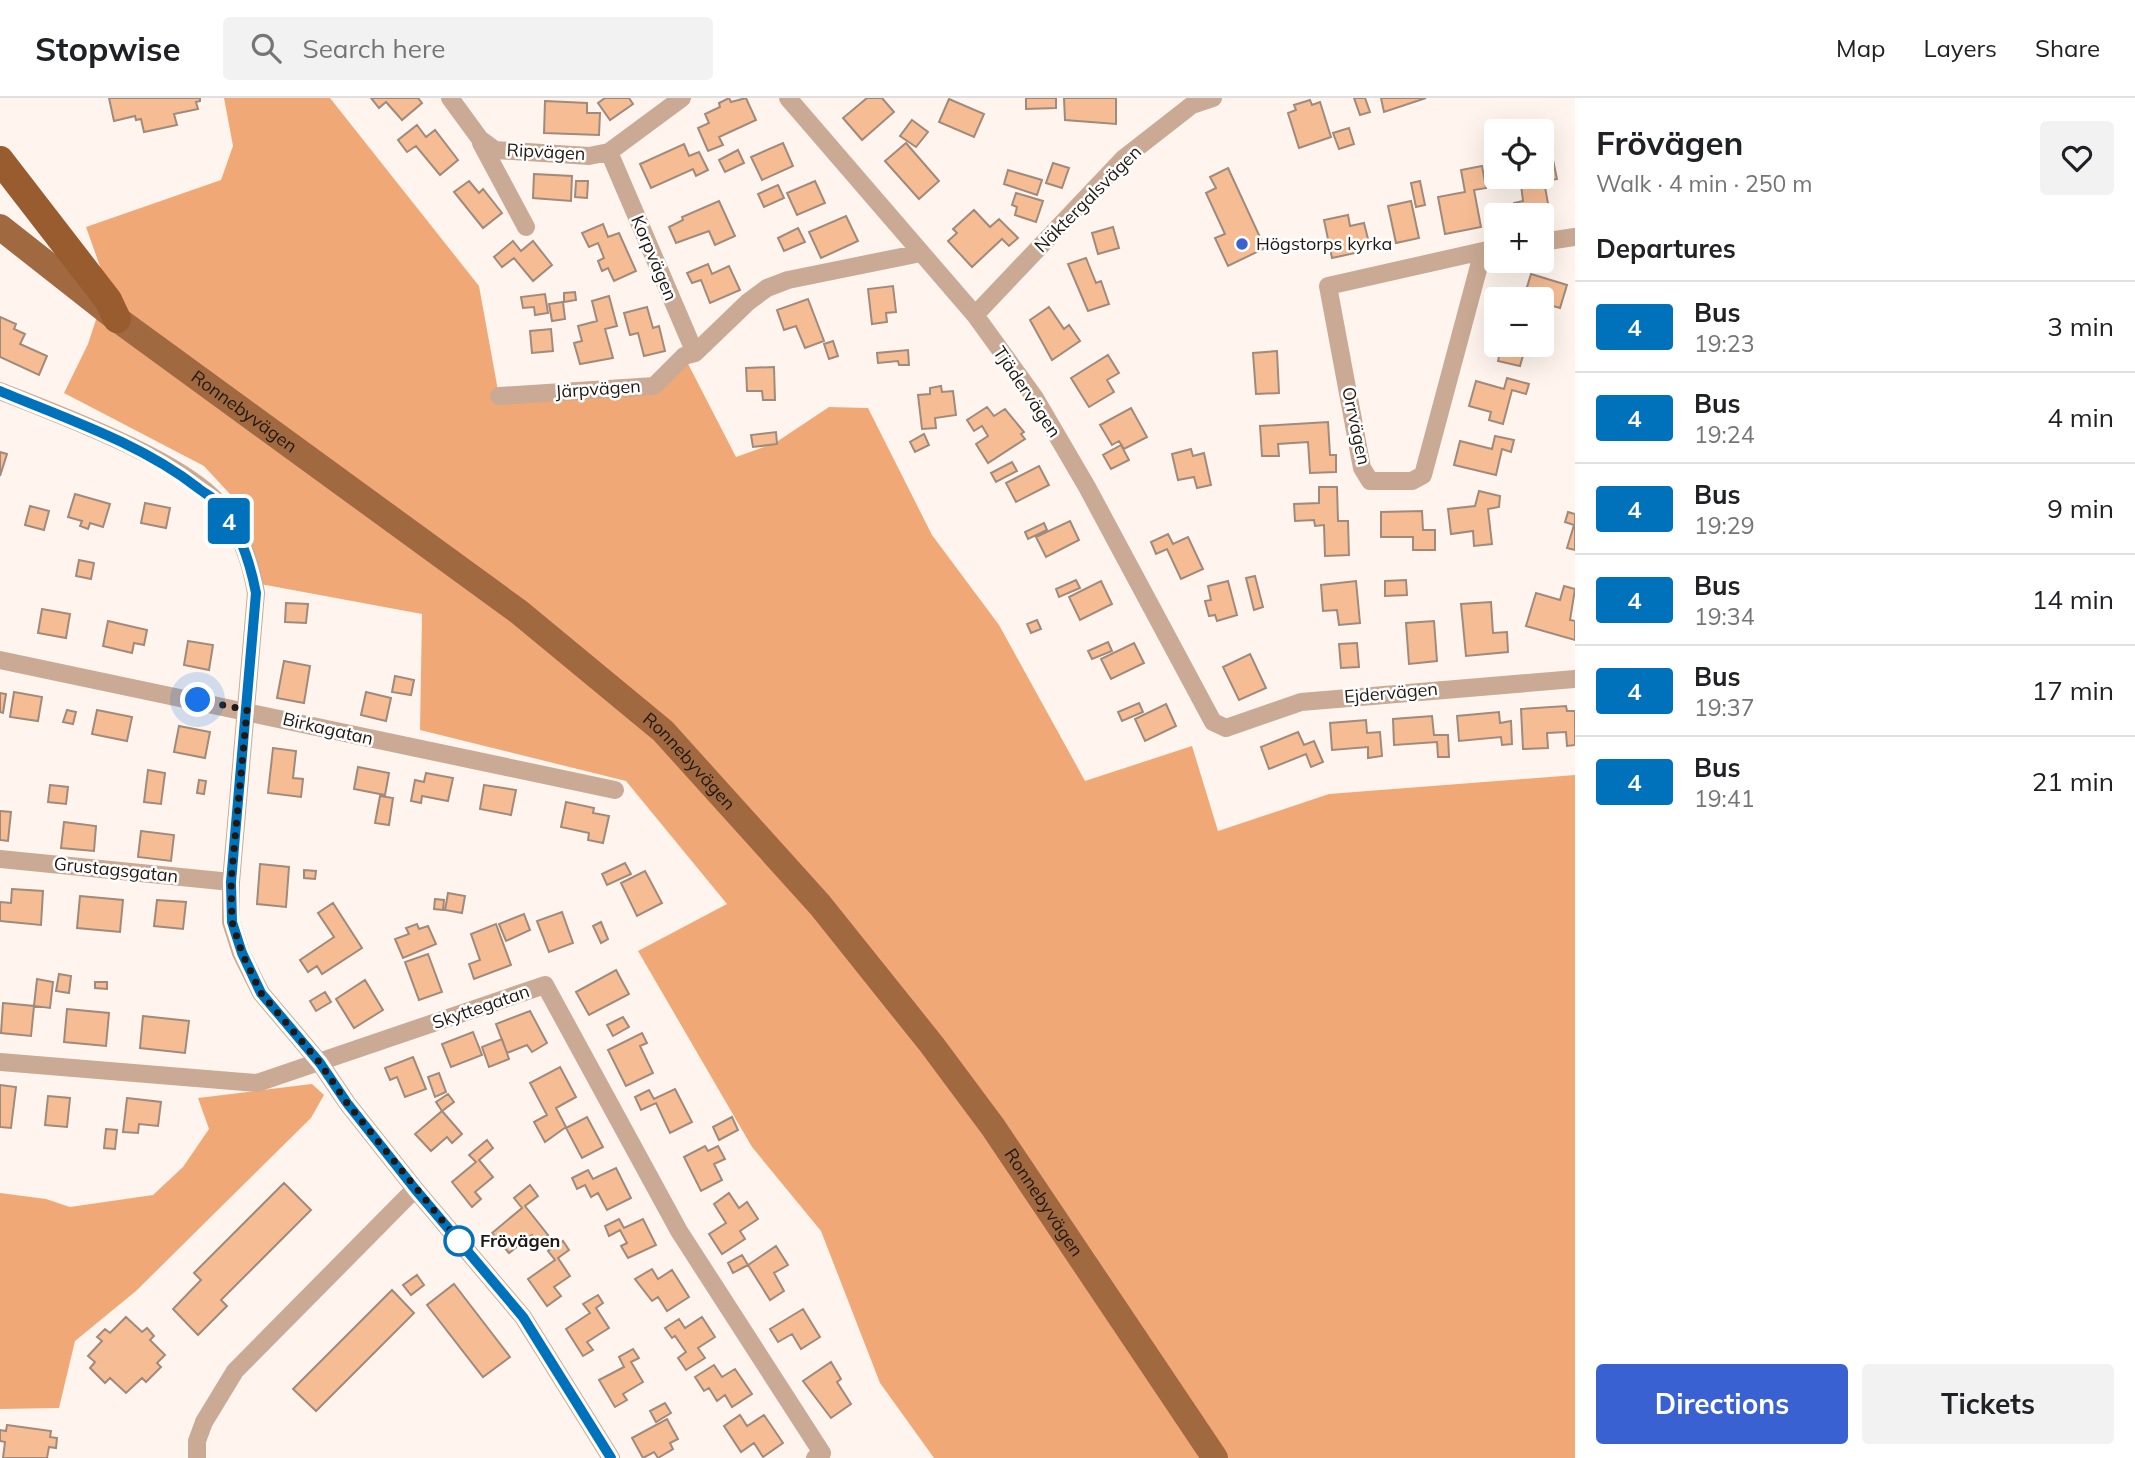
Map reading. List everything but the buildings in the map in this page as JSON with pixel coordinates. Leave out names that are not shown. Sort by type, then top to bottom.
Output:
[{"type":"highway","points":[[0,160],[108,300],[117,319]]},
{"type":"main road","points":[[0,181],[88,296]]},
{"type":"main road","name":"Ronnebyvägen","points":[[0,227],[117,319],[519,612],[663,731],[820,905],[932,1045],[993,1127],[1215,1458]]},
{"type":"street","name":"Ripvägen","points":[[450,98],[480,139],[526,227]]},
{"type":"street","name":"Ripvägen","points":[[480,139],[495,150],[589,156],[609,152],[682,98]]},
{"type":"street","name":"Tjädervägen","points":[[789,98],[975,315],[1041,409],[1213,722]]},
{"type":"street","name":"Näktergalsvägen","points":[[975,315],[1124,158],[1192,105],[1213,98]]},
{"type":"street","name":"Korpvägen","points":[[609,152],[690,355]]},
{"type":"street","points":[[1554,240],[1575,237]]},
{"type":"street","name":"Orrvägen","points":[[1490,250],[1423,475],[1412,481],[1370,481],[1362,468],[1328,286],[1490,250]]},
{"type":"street","name":"Järpvägen","points":[[499,396],[654,386],[767,288],[788,281],[921,253]]},
{"type":"street","points":[[0,391],[139,451],[187,479],[218,503],[251,565],[256,593],[231,882],[232,922],[242,953],[261,993],[320,1063],[347,1103],[415,1189],[523,1317],[611,1458]]},
{"type":"street","name":"Birkagatan","points":[[0,660],[247,710],[615,790]]},
{"type":"street","name":"Ejdervägen","points":[[1213,722],[1226,728],[1301,702],[1575,679]]},
{"type":"street","name":"Grustagsgatan","points":[[0,859],[231,882]]},
{"type":"street","name":"Skyttegatan","points":[[0,1062],[257,1083],[545,985],[679,1231],[821,1452],[815,1458]]},
{"type":"street","points":[[197,1458],[197,1441],[204,1422],[234,1371],[415,1189]]},
{"type":"shaded area","points":[[224,98],[330,98],[479,286],[499,396],[654,386],[684,356],[736,457],[775,443],[829,407],[868,408],[932,535],[999,625],[1085,781],[1192,746],[1218,831],[1329,794],[1575,775],[1575,1458],[934,1458],[880,1383],[821,1231],[752,1147],[638,951],[727,904],[626,781],[420,730],[422,614],[255,583],[241,506],[204,466],[64,393],[88,344],[107,286],[86,227],[221,180],[233,146]]},
{"type":"shaded area","points":[[312,1084],[324,1095],[311,1118],[136,1291],[75,1341],[59,1408],[0,1409],[0,1193],[46,1199],[70,1207],[153,1195],[183,1167],[209,1129],[198,1098]]},
{"type":"bus line","name":"4","points":[[0,391],[139,451],[187,479],[218,503],[240,541],[251,565],[256,593],[256,626],[231,882],[232,922],[242,953],[261,993],[320,1063],[347,1103],[415,1189],[523,1317],[611,1458]]},
{"type":"place","name":"Högstorps kyrka","points":[[1242,244]]},
{"type":"place","name":"Frövägen","points":[[459,1241]]},
{"type":"route","points":[[198,700],[247,710],[231,882],[232,922],[242,953],[261,993],[320,1063],[347,1103],[459,1241]]}]
